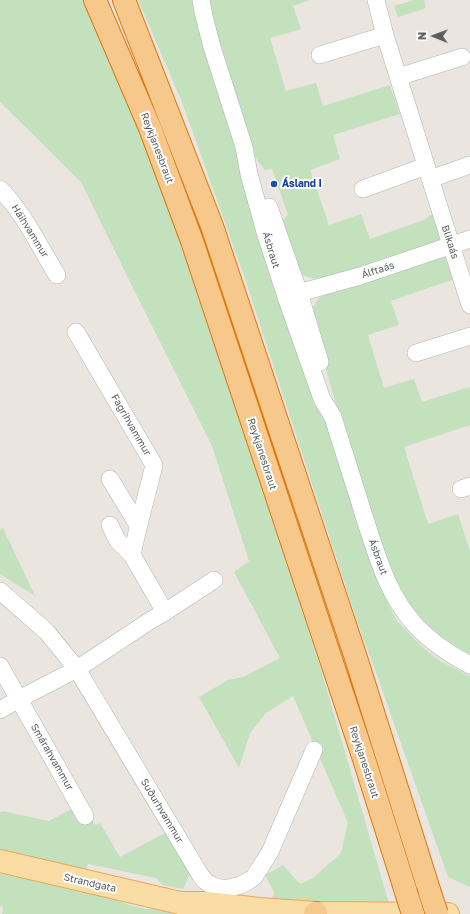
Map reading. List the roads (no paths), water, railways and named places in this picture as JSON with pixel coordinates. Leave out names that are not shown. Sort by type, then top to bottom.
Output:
[{"type":"highway","name":"Reykjanesbraut","points":[[95,0],[150,128],[192,241],[354,729],[413,914]]},
{"type":"highway","points":[[124,0],[212,226],[356,658],[437,914]]},
{"type":"main road","name":"Strandgata","points":[[0,862],[180,903],[217,914]]},
{"type":"main road","name":"Strandgata","points":[[180,903],[207,903],[316,914],[448,914]]},
{"type":"street","name":"Ásbraut","points":[[201,0],[212,47],[244,147],[249,174],[266,232],[292,295],[322,399],[333,417],[380,565],[397,601],[416,626],[430,640],[470,665]]},
{"type":"street","name":"Blikaás","points":[[376,0],[385,35],[470,305]]},
{"type":"street","points":[[320,55],[385,35]]},
{"type":"street","points":[[398,77],[462,57]]},
{"type":"street","points":[[363,189],[428,172],[470,165]]},
{"type":"street","name":"Háihvammur","points":[[0,189],[20,213],[57,275]]},
{"type":"street","name":"Álftaás","points":[[292,295],[360,276],[470,240]]},
{"type":"street","name":"Fagrihvammur","points":[[76,332],[154,465],[138,525],[132,555]]},
{"type":"street","points":[[416,353],[470,336]]},
{"type":"street","points":[[110,479],[138,525]]},
{"type":"street","points":[[110,525],[117,540],[132,555],[165,612]]},
{"type":"street","points":[[0,710],[77,669],[214,580]]},
{"type":"street","name":"Suðurhvammur","points":[[0,591],[46,631],[77,669],[205,881],[213,886],[229,888],[246,883],[254,877],[270,852],[314,750]]},
{"type":"street","name":"Smárahvammur","points":[[0,666],[85,816]]},
{"type":"place","name":"Ásland I","points":[[274,184]]}]
